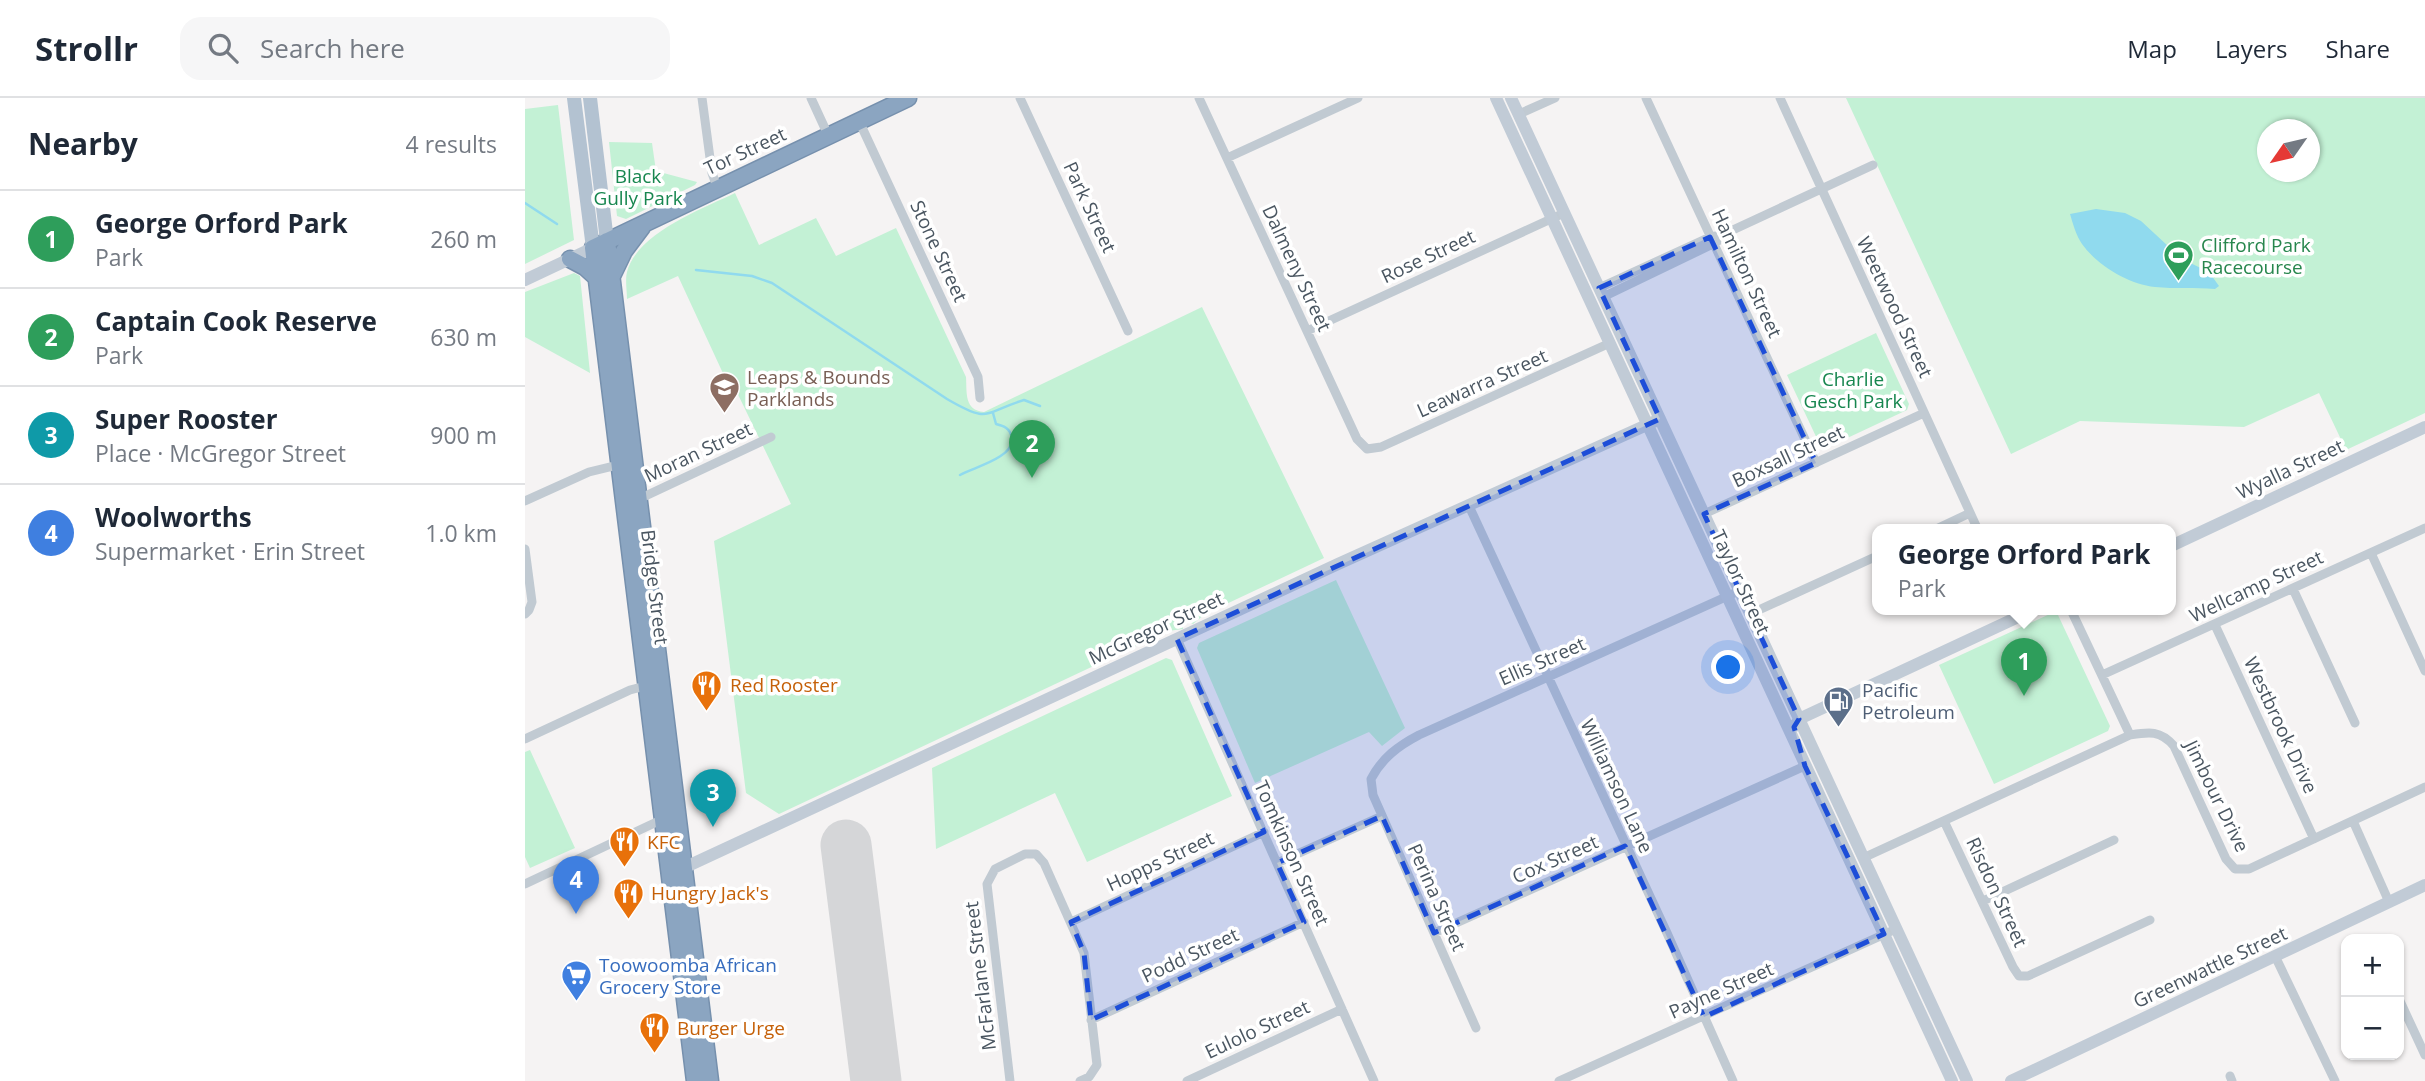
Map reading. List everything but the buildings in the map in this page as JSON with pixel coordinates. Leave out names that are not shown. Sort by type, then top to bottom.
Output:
[{"type":"highway","name":"Tor Street","points":[[600,244],[908,98]]},
{"type":"highway","points":[[570,259],[604,277],[646,222]]},
{"type":"highway","name":"Bridge Street","points":[[600,244],[677,871],[710,1081]]},
{"type":"highway","name":"Bridge Street","points":[[627,463],[639,499],[663,820],[677,871],[695,1081]]},
{"type":"main road","name":"Bridge Street","points":[[574,98],[600,244]]},
{"type":"main road","name":"Bridge Street","points":[[590,98],[604,211],[600,244]]},
{"type":"main road","name":"Taylor Street","points":[[1496,98],[1647,425],[1733,594],[1750,614],[1799,719],[1863,858],[1952,1081]]},
{"type":"main road","name":"Taylor Street","points":[[1511,98],[1704,514],[1733,594],[1805,766],[1967,1081]]},
{"type":"main road","points":[[604,211],[617,224],[630,230]]},
{"type":"main road","name":"Tor Street","points":[[525,280],[600,244]]},
{"type":"main road","name":"McGregor Street","points":[[677,871],[1660,419]]},
{"type":"main road","name":"Wyalla Street","points":[[2176,544],[2425,427]]},
{"type":"main road","points":[[1805,766],[1805,754],[1794,727],[1799,719],[2014,615]]},
{"type":"main road","name":"Greenwattle Street","points":[[2011,1081],[2276,958],[2425,885]]},
{"type":"street","points":[[702,98],[712,173],[717,187]]},
{"type":"street","points":[[811,98],[828,135]]},
{"type":"street","name":"Park Street","points":[[1020,98],[1128,331]]},
{"type":"street","name":"Dalmeny Street","points":[[1199,98],[1357,439],[1361,446],[1367,449]]},
{"type":"street","points":[[1227,158],[1358,98]]},
{"type":"street","points":[[1519,114],[1555,98]]},
{"type":"street","name":"Hamilton Street","points":[[1646,98],[1816,463]]},
{"type":"street","name":"Weetwood Street","points":[[1780,98],[1975,524]]},
{"type":"street","name":"Stone Street","points":[[859,121],[978,377],[980,398]]},
{"type":"street","points":[[1601,292],[1874,165]]},
{"type":"street","name":"Rose Street","points":[[1307,331],[1564,213]]},
{"type":"street","name":"Leawarra Street","points":[[1367,449],[1381,447],[1609,344]]},
{"type":"street","name":"Boxsall Street","points":[[1704,514],[1924,413]]},
{"type":"street","name":"Moran Street","points":[[639,499],[771,438]]},
{"type":"street","points":[[525,501],[589,472],[627,463]]},
{"type":"street","name":"Williamson Lane","points":[[1469,506],[1733,1081]]},
{"type":"street","points":[[1947,524],[1970,513]]},
{"type":"street","name":"Wellcamp Street","points":[[2102,675],[2425,528]]},
{"type":"street","points":[[525,549],[532,602],[527,612]]},
{"type":"street","points":[[2371,553],[2425,671]]},
{"type":"street","points":[[1750,614],[1872,558]]},
{"type":"street","points":[[2293,589],[2355,723]]},
{"type":"street","name":"Ellis Street","points":[[1371,779],[1379,764],[1405,743],[1733,594]]},
{"type":"street","points":[[2073,615],[2130,735]]},
{"type":"street","name":"Westbrook Drive","points":[[2215,625],[2314,839]]},
{"type":"street","name":"Tomkinson Street","points":[[1177,639],[1374,1081]]},
{"type":"street","points":[[525,739],[630,690],[654,685]]},
{"type":"street","name":"Jimbour Drive","points":[[1863,858],[2130,735],[2148,732],[2165,736],[2174,746],[2226,859],[2235,869],[2249,869],[2425,787]]},
{"type":"street","name":"Cox Street","points":[[1434,933],[1805,766]]},
{"type":"street","name":"Perina Street","points":[[1371,779],[1373,795],[1476,1028]]},
{"type":"street","points":[[1277,863],[1382,816]]},
{"type":"street","points":[[525,884],[663,820]]},
{"type":"street","name":"Risdon Street","points":[[1944,821],[2019,976],[2028,976],[2150,920]]},
{"type":"street","points":[[2353,821],[2389,902]]},
{"type":"street","name":"Hopps Street","points":[[1071,922],[1264,832]]},
{"type":"street","points":[[1983,901],[2113,840]]},
{"type":"street","name":"McFarlane Street","points":[[1010,1081],[987,884],[995,869],[1025,854],[1036,853],[1044,863],[1071,922]]},
{"type":"street","points":[[1071,922],[1084,953],[1097,1065],[1089,1076],[1080,1081]]},
{"type":"street","name":"Podd Street","points":[[1091,1020],[1304,922]]},
{"type":"street","name":"Payne Street","points":[[1559,1081],[1890,931]]},
{"type":"street","points":[[2276,958],[2335,1081]]},
{"type":"street","name":"Eulolo Street","points":[[1187,1081],[1342,1009]]},
{"type":"street","points":[[2404,1010],[2425,1055]]},
{"type":"highlighted area","points":[[1710,237],[1816,463],[1704,514],[1799,719],[1794,727],[1805,766],[1884,934],[1704,1017],[1625,846],[1434,933],[1382,816],[1277,863],[1304,922],[1091,1020],[1084,953],[1071,922],[1264,832],[1177,639],[1660,419],[1599,288]]},
{"type":"green space","name":"Clifford Park Racecourse","points":[[1846,98],[2425,98],[2425,413],[2346,450],[2319,393],[2244,427],[2080,421],[2011,454]]},
{"type":"green space","name":"Black Gully Park","points":[[558,105],[574,240],[525,264],[525,109]]},
{"type":"green space","name":"Black Gully Park","points":[[609,142],[652,143],[656,171],[697,182],[626,219],[617,216]]},
{"type":"green space","points":[[735,193],[759,245],[816,218],[836,256],[896,228],[966,377],[970,404],[978,411],[984,412],[1202,307],[1324,558],[1205,614],[1193,624],[1183,624],[1183,629],[1168,631],[779,814],[746,793],[714,541],[791,504],[731,380],[727,382],[678,276],[627,299],[627,272],[643,245],[672,224]]},
{"type":"green space","points":[[574,273],[580,276],[590,373],[525,337],[525,292]]},
{"type":"green space","name":"Charlie Gesch Park","points":[[1876,333],[1909,404],[1907,410],[1826,448],[1820,445],[1787,375]]},
{"type":"green space","points":[[1336,580],[1405,728],[1382,746],[1369,732],[1255,783],[1197,648],[1199,643]]},
{"type":"green space","points":[[2048,615],[2058,615],[2110,726],[2108,731],[1994,784],[1939,665]]},
{"type":"green space","points":[[1166,658],[1172,660],[1232,796],[1087,862],[1055,793],[936,849],[932,768]]},
{"type":"green space","points":[[530,750],[575,848],[530,868],[525,857],[525,752]]},
{"type":"water","points":[[2096,209],[2125,213],[2141,221],[2182,259],[2209,272],[2219,286],[2215,289],[2155,287],[2114,273],[2096,260],[2082,244],[2070,214]]},
{"type":"waterway","points":[[525,203],[557,224]]},
{"type":"waterway","points":[[696,270],[752,276],[772,283],[947,399],[971,412],[986,414],[1024,400],[1040,406]]},
{"type":"waterway","points":[[960,475],[992,461],[1011,445],[1010,432],[996,424],[993,413]]},
{"type":"runway","points":[[846,845],[876,1081]]},
{"type":"place","name":"Clifford Park Racecourse","points":[[2178,283]]},
{"type":"place","name":"Leaps & Bounds Parklands","points":[[724,415]]},
{"type":"place","name":"Captain Cook Reserve","points":[[1032,478]]},
{"type":"place","name":"George Orford Park","points":[[2024,696]]},
{"type":"place","name":"Red Rooster","points":[[707,712]]},
{"type":"place","name":"Pacific Petroleum","points":[[1839,728]]},
{"type":"place","name":"Super Rooster","points":[[713,827]]},
{"type":"place","name":"KFC","points":[[624,869]]},
{"type":"place","name":"Woolworths","points":[[576,914]]},
{"type":"place","name":"Hungry Jack's","points":[[628,920]]},
{"type":"place","name":"Toowoomba African Grocery Store","points":[[576,1003]]},
{"type":"place","name":"Burger Urge","points":[[654,1055]]}]
